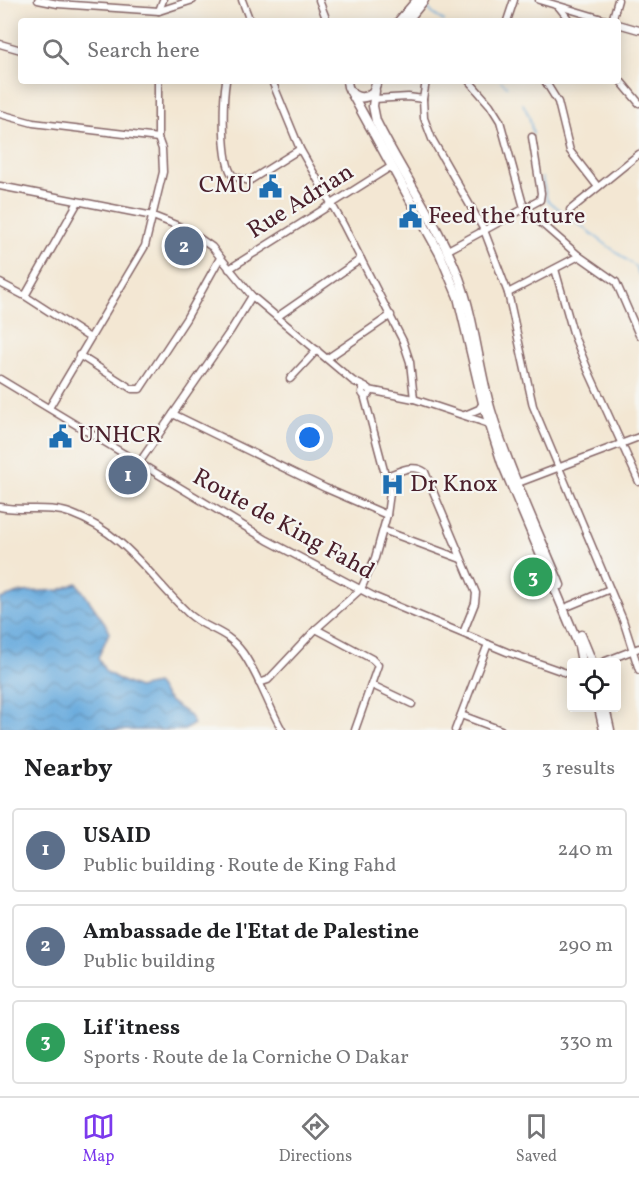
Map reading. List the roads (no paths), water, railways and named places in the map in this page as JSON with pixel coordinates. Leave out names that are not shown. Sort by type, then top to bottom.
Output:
[{"type":"highway","points":[[402,18],[417,0]]},
{"type":"highway","points":[[409,18],[424,0]]},
{"type":"highway","points":[[348,84],[451,278],[483,403],[502,463],[576,637],[582,658]]},
{"type":"highway","points":[[376,84],[374,113],[379,128],[448,250],[469,307],[491,411],[505,454],[590,658]]},
{"type":"highway","points":[[352,94],[363,98],[374,95]]},
{"type":"highway","points":[[600,712],[604,730]]},
{"type":"highway","points":[[606,712],[610,730]]},
{"type":"street","points":[[38,0],[162,11],[193,0]]},
{"type":"street","points":[[127,9],[129,0]]},
{"type":"street","points":[[163,0],[163,18]]},
{"type":"street","points":[[242,0],[248,18]]},
{"type":"street","points":[[319,0],[326,18]]},
{"type":"street","points":[[508,18],[514,0]]},
{"type":"street","points":[[538,0],[600,18]]},
{"type":"street","points":[[612,18],[618,0]]},
{"type":"street","points":[[558,6],[568,18]]},
{"type":"street","points":[[621,25],[639,30]]},
{"type":"street","points":[[0,44],[18,49]]},
{"type":"street","points":[[621,82],[639,104]]},
{"type":"street","points":[[49,408],[145,246],[163,172],[162,149],[158,138],[158,84]]},
{"type":"street","points":[[226,84],[224,115],[228,168],[232,176],[249,181],[300,149]]},
{"type":"street","points":[[273,84],[300,149],[391,315],[407,352],[414,399]]},
{"type":"street","points":[[426,84],[423,99],[424,118],[432,139],[484,230],[508,293],[530,395],[558,467],[636,649],[639,670]]},
{"type":"street","points":[[472,84],[490,105],[500,121],[524,208],[579,256],[616,282],[639,335]]},
{"type":"street","points":[[546,84],[558,102],[570,151],[598,187]]},
{"type":"street","points":[[374,95],[423,99]]},
{"type":"street","points":[[0,114],[33,123],[158,138]]},
{"type":"street","points":[[448,250],[540,200],[541,193],[532,136]]},
{"type":"street","points":[[570,210],[639,154]]},
{"type":"street","name":"Rue Adrian","points":[[229,268],[392,166]]},
{"type":"street","points":[[1,188],[153,216],[186,229],[212,247],[252,296],[366,391],[379,391],[414,399],[489,424]]},
{"type":"street","points":[[25,296],[78,202]]},
{"type":"street","points":[[508,293],[579,256]]},
{"type":"street","points":[[79,355],[132,389],[140,389],[186,319],[220,258]]},
{"type":"street","points":[[277,317],[361,259]]},
{"type":"street","points":[[555,269],[574,336],[639,482]]},
{"type":"street","points":[[0,283],[25,296],[90,338]]},
{"type":"street","points":[[140,464],[252,296]]},
{"type":"street","points":[[328,358],[391,315]]},
{"type":"street","points":[[290,379],[317,350]]},
{"type":"street","name":"Route de King Fahd","points":[[0,379],[267,540],[361,589],[400,609],[567,672]]},
{"type":"street","points":[[259,683],[268,680],[316,629],[361,589],[375,558],[390,493],[367,405],[366,391]]},
{"type":"street","points":[[465,415],[479,409],[483,403]]},
{"type":"street","points":[[173,414],[325,488],[387,514]]},
{"type":"street","points":[[518,483],[639,437]]},
{"type":"street","points":[[386,476],[412,467],[418,467],[425,472],[476,593],[475,603],[463,633]]},
{"type":"street","points":[[0,507],[52,509],[67,512],[114,536],[141,561],[189,614],[232,639],[244,655],[282,730]]},
{"type":"street","points":[[383,530],[461,559]]},
{"type":"street","points":[[569,606],[610,589]]},
{"type":"street","points":[[316,629],[376,661],[378,668],[355,730]]},
{"type":"street","points":[[455,730],[488,644]]},
{"type":"street","points":[[615,658],[636,649]]},
{"type":"street","points":[[372,686],[412,704]]},
{"type":"street","points":[[461,715],[501,730]]},
{"type":"water","points":[[77,583],[107,626],[109,633],[98,658],[106,672],[138,688],[156,684],[168,700],[188,715],[194,724],[184,730],[0,730],[0,599],[22,592],[60,590]]},
{"type":"waterway","points":[[426,6],[439,18]]},
{"type":"waterway","points":[[523,104],[529,116],[533,134]]},
{"type":"waterway","points":[[542,178],[547,200],[636,267],[639,275]]},
{"type":"place","name":"CMU","points":[[271,186]]},
{"type":"place","name":"Feed the future","points":[[410,217]]},
{"type":"place","name":"Ambassade de l'Etat de Palestine","points":[[184,246]]},
{"type":"place","name":"UNHCR","points":[[60,436]]},
{"type":"place","name":"USAID","points":[[128,475]]},
{"type":"place","name":"Dr Knox","points":[[392,485]]},
{"type":"place","name":"Lif'itness","points":[[533,577]]}]
